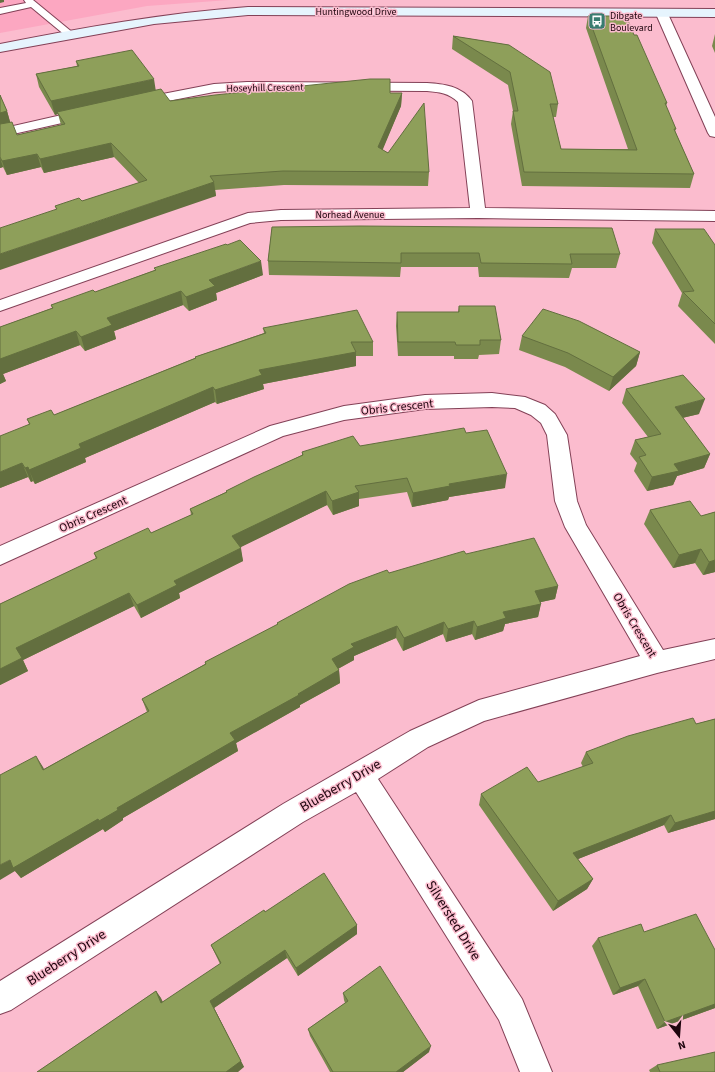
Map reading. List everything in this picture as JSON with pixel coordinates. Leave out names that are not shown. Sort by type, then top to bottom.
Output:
[{"type":"street","name":"Huntingwood Drive","points":[[0,48],[111,26],[201,13],[471,6],[662,14],[715,13]]},
{"type":"street","points":[[662,14],[702,88],[715,133]]},
{"type":"street","name":"Hoseyhill Crescent","points":[[125,105],[214,88],[240,86],[427,87],[446,89],[461,95],[465,101],[478,213]]},
{"type":"street","points":[[0,133],[102,110]]},
{"type":"street","name":"Norhead Avenue","points":[[0,306],[248,218],[281,215],[478,213],[715,216]]},
{"type":"street","name":"Obris Crescent","points":[[0,556],[276,431],[344,413],[426,402],[492,400],[518,402],[538,410],[548,419],[557,435],[566,501],[576,527],[656,662]]},
{"type":"street","name":"Blueberry Drive","points":[[0,998],[293,812],[360,775],[419,739],[480,711],[656,662],[715,649]]},
{"type":"street","name":"Silversted Drive","points":[[360,775],[511,1010],[536,1072]]},
{"type":"lane","points":[[0,11],[30,2],[69,34]]},
{"type":"shaded area","points":[[0,0],[229,0],[147,6],[0,33]]},
{"type":"building","points":[[588,16],[626,16],[634,35],[637,35],[667,103],[665,103],[676,129],[674,129],[694,174],[524,172],[513,111],[518,111],[510,72],[453,36],[509,45],[550,72],[558,104],[550,104],[561,149],[637,150]]},
{"type":"building","points":[[132,50],[154,79],[51,101],[36,74],[79,66],[76,61]]},
{"type":"building","points":[[370,79],[390,79],[390,93],[402,93],[378,147],[388,153],[424,103],[429,172],[283,171],[210,176],[214,182],[0,254],[0,228],[57,209],[55,206],[79,198],[82,201],[147,180],[111,143],[40,159],[37,154],[2,161],[0,157],[0,124],[12,122],[17,135],[65,124],[57,112],[161,89],[170,101]]},
{"type":"building","points":[[0,95],[7,111],[0,113]]},
{"type":"building","points":[[360,226],[612,228],[620,254],[570,254],[572,264],[481,263],[479,253],[401,253],[401,263],[268,261],[272,227]]},
{"type":"building","points":[[655,229],[704,229],[715,245],[715,324],[683,292],[694,291]]},
{"type":"building","points":[[240,240],[261,261],[209,280],[215,286],[186,297],[181,291],[107,318],[112,325],[81,337],[76,331],[0,359],[0,327],[53,308],[51,305],[93,290],[95,292],[156,270],[154,268]]},
{"type":"building","points":[[459,306],[495,306],[501,340],[480,340],[480,345],[456,345],[455,342],[398,342],[397,312],[459,312]]},
{"type":"building","points":[[543,309],[579,321],[640,352],[613,377],[568,353],[522,336]]},
{"type":"building","points":[[357,310],[373,342],[351,342],[356,352],[259,370],[262,375],[215,390],[213,387],[79,444],[81,448],[29,470],[28,467],[25,468],[22,463],[0,472],[0,436],[30,424],[27,419],[51,410],[54,415],[196,358],[195,357],[266,333],[263,328]]},
{"type":"building","points":[[683,375],[705,399],[675,407],[710,454],[674,464],[679,471],[652,477],[639,457],[646,455],[635,440],[661,434],[626,389]]},
{"type":"building","points":[[464,428],[466,433],[487,430],[507,474],[449,484],[450,486],[413,493],[407,478],[355,486],[359,492],[332,501],[326,491],[232,536],[241,548],[174,581],[177,585],[137,605],[129,593],[16,648],[22,658],[0,669],[0,604],[97,558],[94,553],[148,528],[151,533],[193,514],[190,509],[227,492],[226,491],[254,477],[303,455],[302,452],[353,436],[360,446]]},
{"type":"building","points":[[690,501],[701,516],[715,512],[715,560],[709,562],[701,549],[679,555],[650,510]]},
{"type":"building","points":[[534,538],[558,586],[535,591],[541,604],[503,612],[506,618],[477,627],[474,621],[448,629],[444,622],[404,638],[397,626],[351,644],[354,647],[332,659],[339,670],[298,694],[299,695],[230,733],[235,740],[117,808],[118,810],[99,821],[98,819],[13,868],[10,860],[0,865],[0,775],[36,756],[43,770],[149,711],[142,699],[206,664],[205,662],[278,624],[277,623],[349,584],[387,570],[389,573],[464,551],[466,554]]},
{"type":"building","points":[[693,718],[696,724],[715,719],[715,811],[675,823],[671,815],[573,853],[593,879],[558,901],[481,794],[527,767],[538,782],[593,763],[586,752],[628,736]]},
{"type":"building","points":[[324,873],[357,925],[296,968],[285,950],[210,1001],[241,1061],[226,1072],[37,1072],[156,991],[161,1003],[221,963],[211,945]]},
{"type":"building","points":[[696,914],[715,950],[715,1004],[665,1022],[645,979],[620,988],[598,938],[641,924],[644,932]]},
{"type":"building","points":[[380,966],[431,1046],[396,1072],[333,1072],[308,1029],[348,1001],[343,993]]},
{"type":"building","points":[[715,1052],[715,1072],[660,1072],[657,1065]]},
{"type":"place","name":"Dibgate Boulevard","points":[[597,21]]}]
